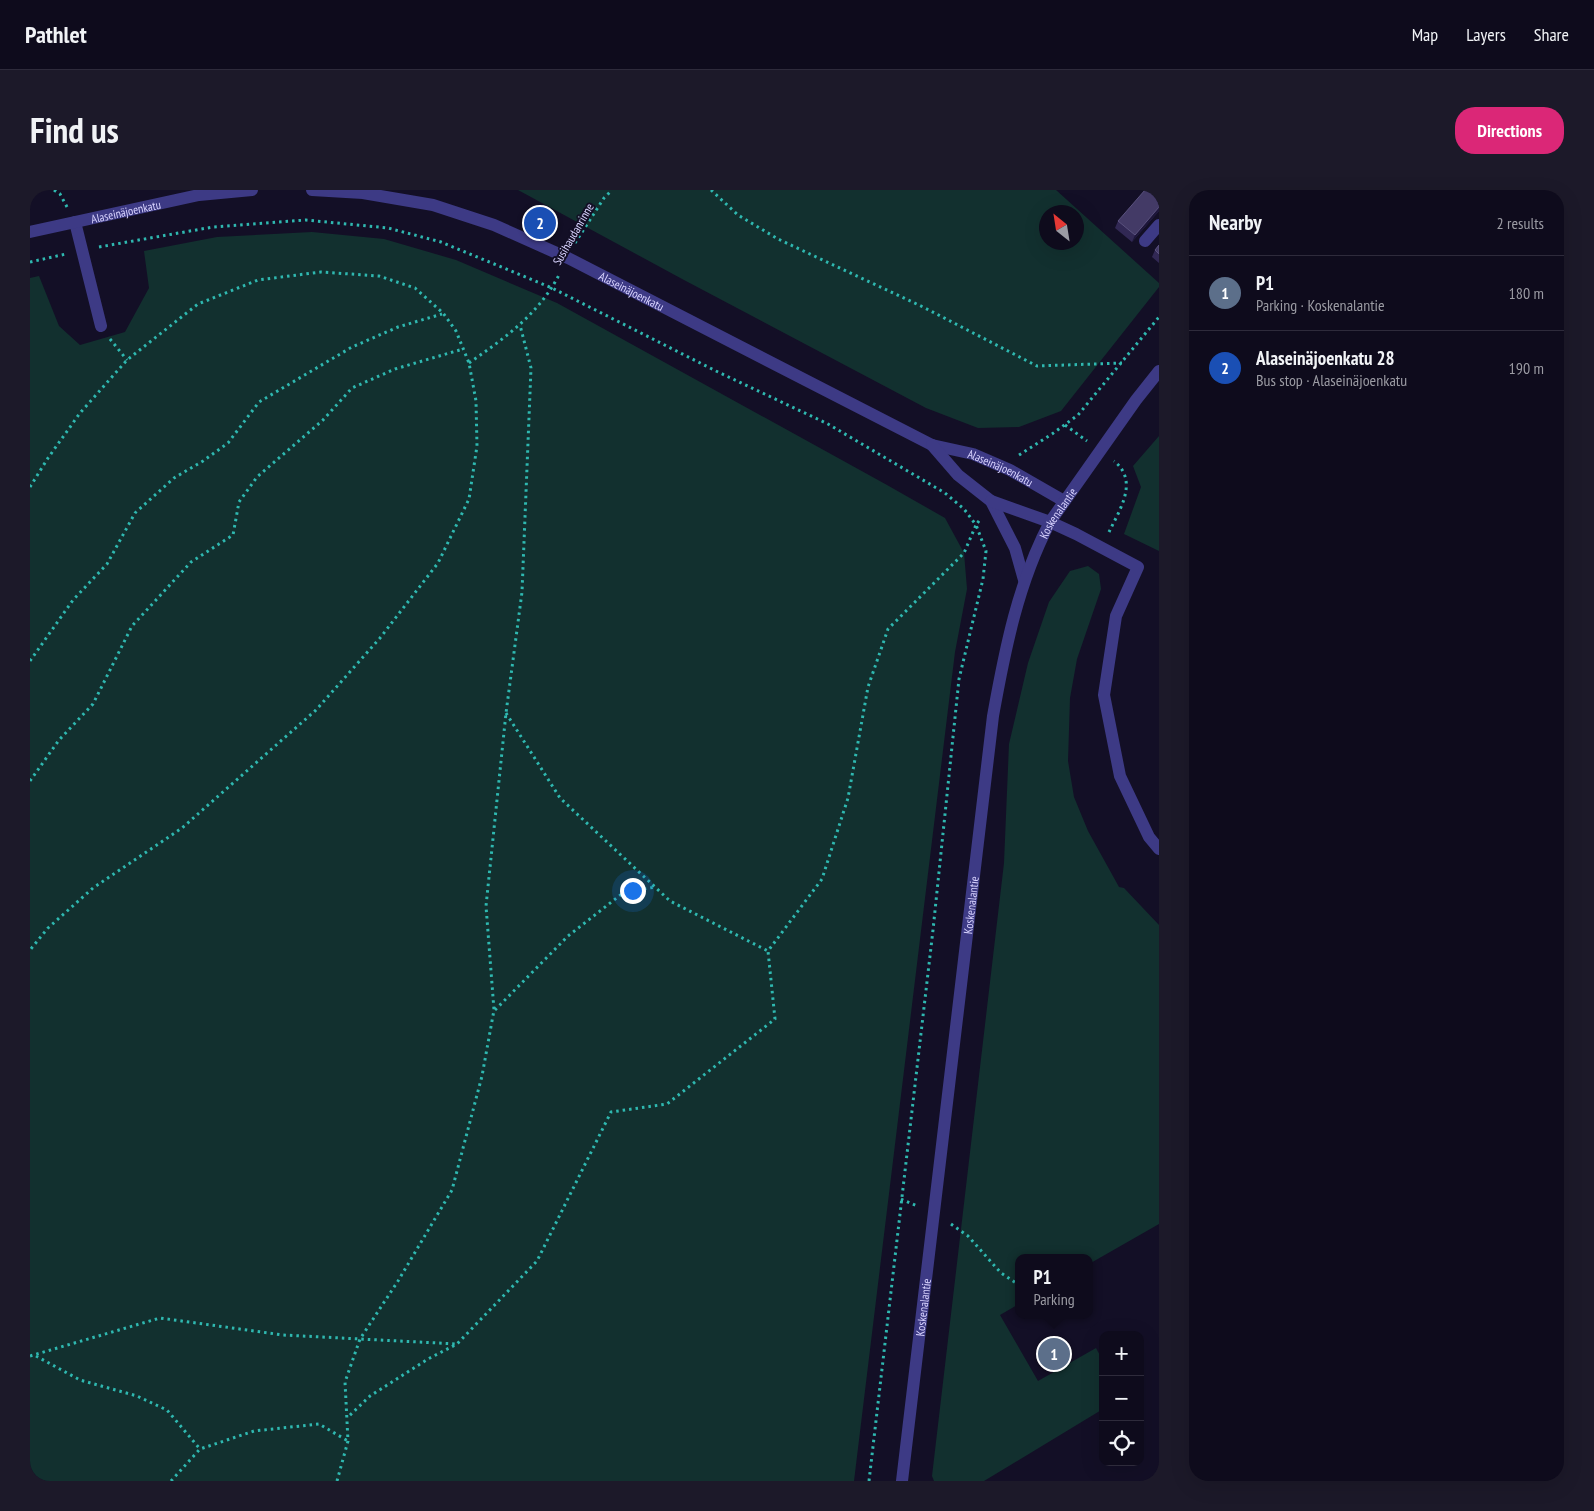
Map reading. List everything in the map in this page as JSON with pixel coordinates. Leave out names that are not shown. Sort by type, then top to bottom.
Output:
[{"type":"street","name":"Alaseinäjoenkatu","points":[[30,232],[199,195],[252,190]]},
{"type":"street","name":"Alaseinäjoenkatu","points":[[312,190],[363,193],[433,205],[494,225],[568,258],[932,445],[973,454],[1010,470],[1064,501]]},
{"type":"street","points":[[75,222],[100,326]]},
{"type":"street","points":[[1145,241],[1159,225]]},
{"type":"street","name":"Koskenalantie","points":[[902,1481],[993,716],[1006,646],[1024,580],[1050,522],[1099,451],[1159,371]]},
{"type":"street","name":"Alaseinäjoenkatu","points":[[932,445],[958,475],[991,501],[1050,522],[1138,567],[1116,616],[1104,695],[1120,776],[1149,836],[1159,849]]},
{"type":"street","name":"Alaseinäjoenkatu","points":[[991,501],[1015,548],[1024,580]]},
{"type":"path","name":"Susihaudanrinne","points":[[469,363],[506,338],[520,325],[552,288],[578,237],[604,198],[612,190]]},
{"type":"path","points":[[711,190],[738,215],[778,239],[922,307],[1038,366],[1122,363]]},
{"type":"path","points":[[30,262],[82,250],[213,227],[306,220],[388,228],[441,242],[552,288],[716,371],[828,424],[945,493],[964,509],[976,525],[964,553],[888,629],[868,687],[848,798],[822,879],[768,951],[775,1019],[667,1104],[611,1112],[537,1261],[457,1344],[428,1358],[370,1396],[348,1417]]},
{"type":"path","points":[[30,485],[80,413],[127,360],[198,304],[258,280],[321,272],[379,276],[415,288],[443,313],[456,331],[469,363],[476,401],[477,446],[469,500],[438,563],[380,638],[316,710],[182,828],[93,888],[48,928],[30,950]]},
{"type":"path","points":[[30,661],[73,600],[107,564],[135,513],[174,478],[203,461],[228,443],[259,402],[352,347],[398,326],[443,313]]},
{"type":"path","points":[[337,1481],[348,1441],[345,1382],[360,1339],[398,1281],[452,1190],[482,1076],[494,1010],[486,906],[506,713],[522,592],[531,368],[520,325]]},
{"type":"path","points":[[100,326],[127,360]]},
{"type":"path","points":[[30,781],[59,740],[92,704],[132,626],[191,562],[233,535],[239,502],[257,477],[323,420],[352,388],[395,370],[463,349]]},
{"type":"path","points":[[1065,425],[1119,466],[1125,474],[1127,483],[1122,505],[1101,548]]},
{"type":"path","points":[[506,713],[560,798],[670,901],[768,951]]},
{"type":"path","points":[[494,1010],[568,936],[623,893],[655,887]]},
{"type":"path","points":[[901,1199],[934,1213],[968,1236],[1001,1273],[1015,1282]]},
{"type":"path","points":[[30,1356],[160,1318],[283,1336],[457,1344]]},
{"type":"path","points":[[35,1355],[80,1380],[137,1396],[167,1410],[200,1449]]},
{"type":"path","points":[[171,1481],[200,1449],[254,1431],[319,1424],[348,1441]]},
{"type":"green space","points":[[518,190],[1056,190],[1073,205],[1039,205],[1039,250],[1084,250],[1084,215],[1159,283],[1159,287],[1061,411],[1019,427],[978,428],[926,408]]},
{"type":"green space","points":[[312,232],[384,239],[456,260],[557,303],[945,518],[964,553],[967,589],[955,652],[854,1481],[30,1481],[30,278],[39,276],[59,326],[80,345],[125,332],[149,288],[144,251],[217,237]]},
{"type":"green space","points":[[1159,436],[1159,551],[1124,534],[1141,487],[1133,466]]},
{"type":"green space","points":[[1088,566],[1099,574],[1101,589],[1077,659],[1070,698],[1068,761],[1074,797],[1088,831],[1119,887],[1124,888],[1159,925],[1159,1224],[1093,1262],[1093,1254],[1015,1254],[1015,1306],[1000,1315],[1038,1381],[1096,1348],[1099,1354],[1099,1411],[984,1481],[934,1481],[932,1476],[1004,863],[1009,744],[1028,663],[1049,602],[1070,571]]},
{"type":"building","points":[[1145,190],[1148,190],[1159,200],[1159,207],[1135,235],[1118,221]]},
{"type":"building","points":[[1159,245],[1159,254],[1155,250]]},
{"type":"place","name":"Alaseinäjoenkatu 28","points":[[540,223]]},
{"type":"place","name":"P1","points":[[1054,1354]]}]
